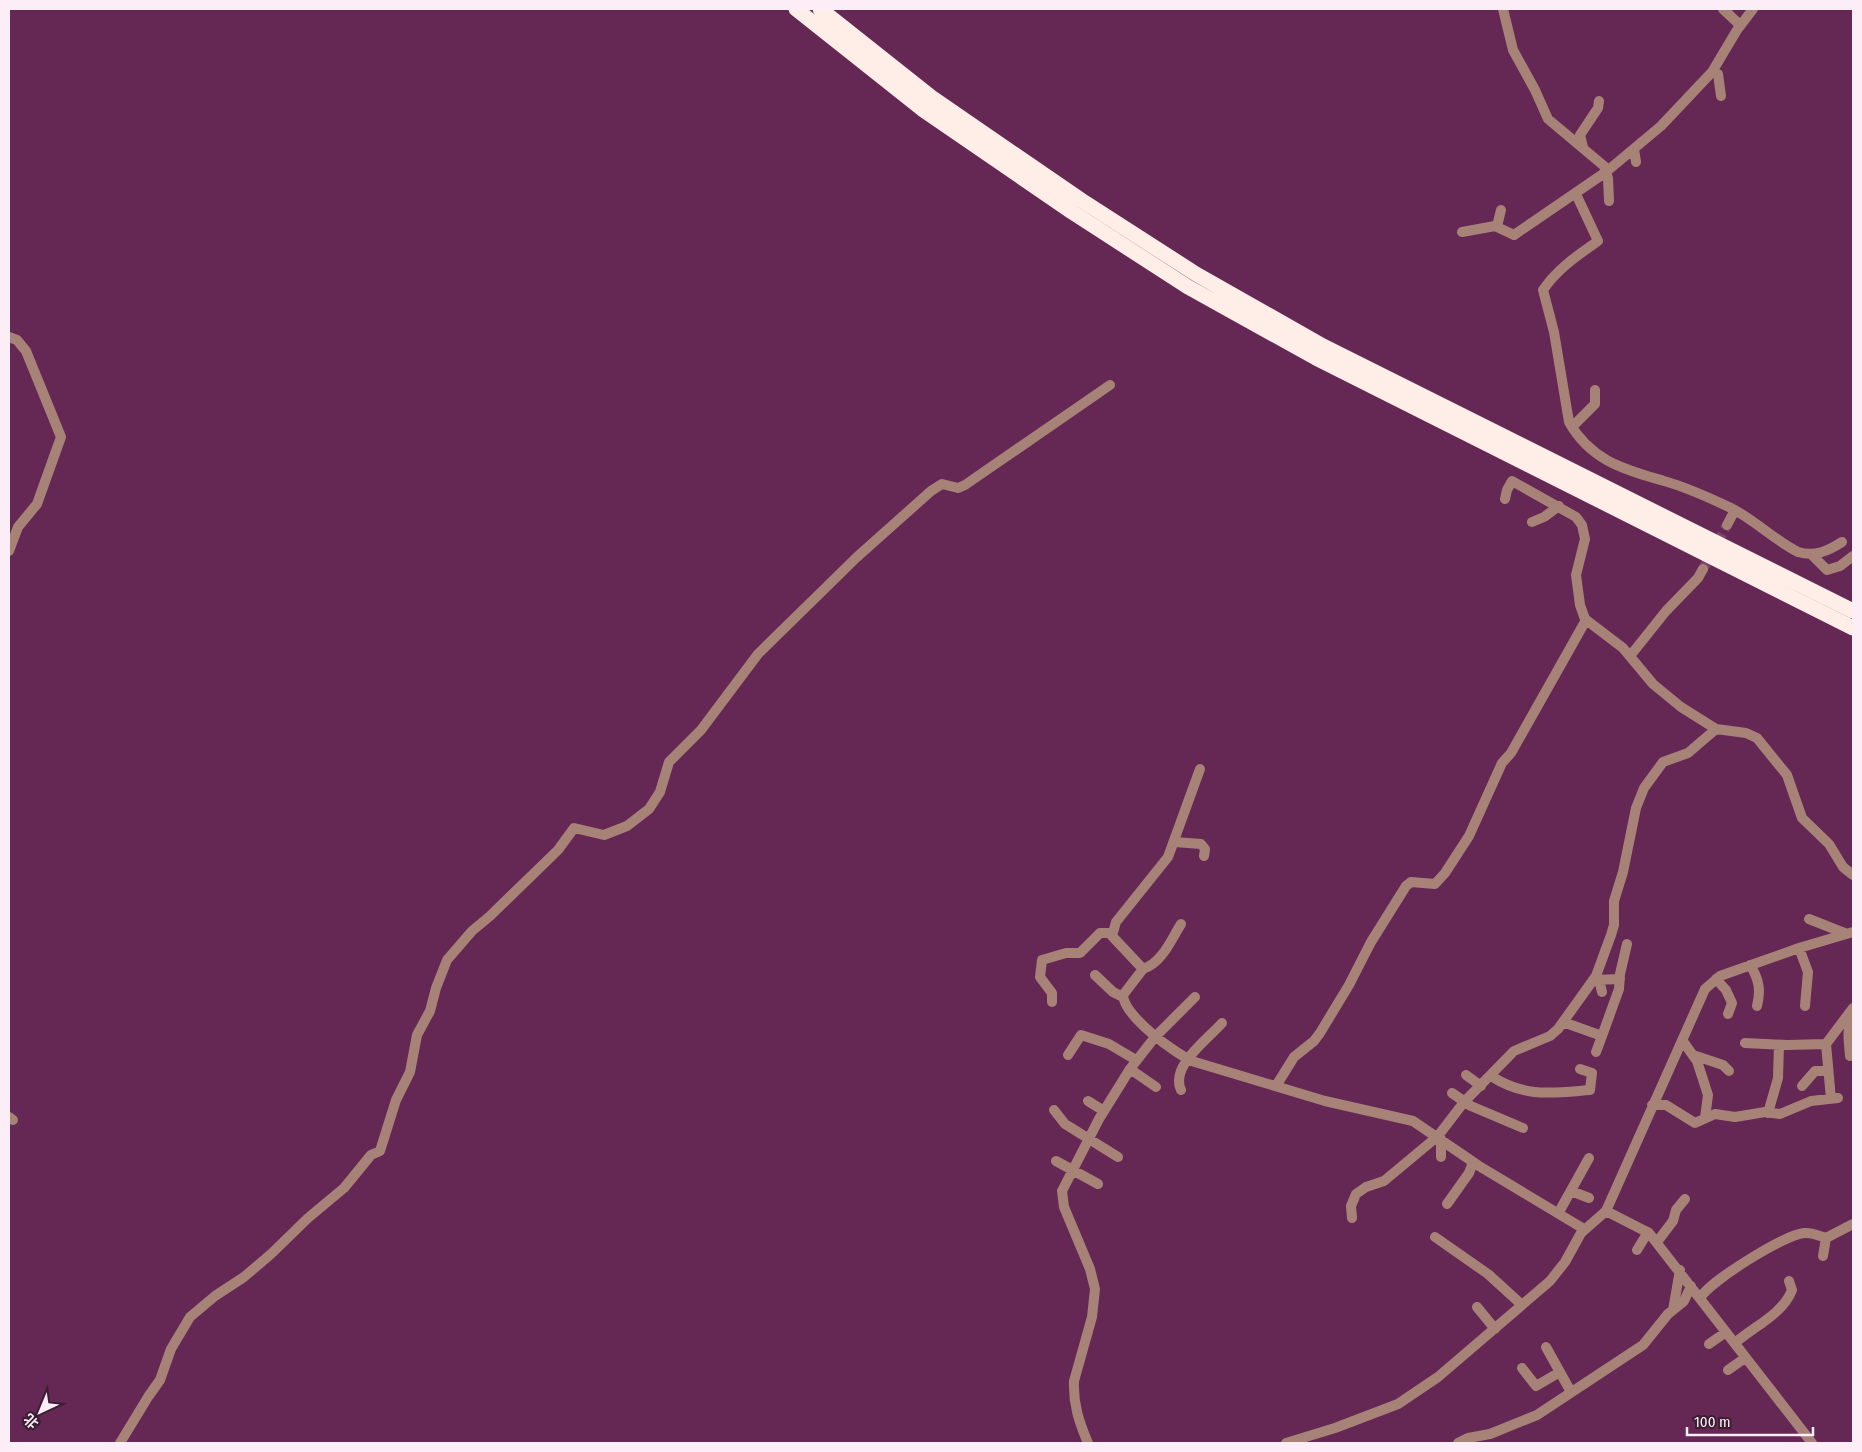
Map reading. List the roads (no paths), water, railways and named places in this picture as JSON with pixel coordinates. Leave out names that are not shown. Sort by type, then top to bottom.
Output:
[{"type":"highway","points":[[796,9],[922,108],[1072,212],[1188,287],[1325,362],[1853,628]]},
{"type":"highway","points":[[820,9],[931,96],[1081,200],[1196,274],[1323,346],[1853,611]]},
{"type":"street","points":[[1503,9],[1513,50],[1535,90],[1548,119],[1600,160],[1607,172],[1609,201]]},
{"type":"street","points":[[1723,9],[1740,25]]},
{"type":"street","points":[[1462,232],[1497,226],[1514,235],[1607,172],[1660,126],[1712,72],[1740,25],[1753,9]]},
{"type":"street","points":[[1712,72],[1718,74],[1721,96]]},
{"type":"street","points":[[1583,147],[1580,135],[1598,108],[1599,101]]},
{"type":"street","points":[[1634,149],[1636,162]]},
{"type":"street","points":[[1576,194],[1598,240],[1569,262],[1542,290],[1554,332],[1565,399],[1572,427],[1581,440],[1610,462],[1626,470],[1665,481],[1735,510],[1792,549],[1811,554],[1827,551],[1842,542]]},
{"type":"street","points":[[1497,226],[1501,210]]},
{"type":"street","points":[[9,337],[17,340],[26,351],[61,437],[37,504],[18,526],[9,551]]},
{"type":"street","points":[[120,1443],[148,1396],[160,1380],[171,1349],[190,1317],[215,1296],[244,1277],[271,1254],[308,1218],[344,1188],[371,1155],[380,1151],[396,1100],[410,1072],[417,1035],[430,1012],[445,965],[472,931],[558,850],[574,828],[604,835],[627,826],[649,809],[660,792],[669,762],[701,730],[758,654],[857,557],[931,491],[942,484],[958,488],[965,485],[1110,385]]},
{"type":"street","points":[[1572,427],[1595,404],[1595,390]]},
{"type":"street","points":[[1505,499],[1512,481],[1576,517],[1584,532],[1585,546],[1576,575],[1580,605],[1586,620],[1630,656],[1662,693],[1716,730],[1746,733],[1756,738],[1787,775],[1802,818],[1829,844],[1843,867],[1853,875]]},
{"type":"street","points":[[1532,522],[1544,517],[1559,506]]},
{"type":"street","points":[[1727,525],[1735,510]]},
{"type":"street","points":[[1819,563],[1827,551]]},
{"type":"street","points":[[1811,554],[1827,570],[1845,563],[1853,556]]},
{"type":"street","points":[[1630,656],[1666,611],[1698,578],[1703,569]]},
{"type":"street","points":[[1276,1086],[1294,1057],[1314,1041],[1320,1033],[1349,985],[1371,942],[1406,886],[1411,882],[1435,884],[1450,864],[1471,832],[1502,764],[1511,753],[1586,620]]},
{"type":"street","points":[[1352,1218],[1350,1206],[1356,1194],[1366,1187],[1384,1181],[1440,1138],[1464,1102],[1517,1049],[1550,1036],[1596,980],[1613,930],[1614,901],[1623,872],[1636,808],[1644,788],[1663,762],[1688,753],[1716,730]]},
{"type":"street","points":[[1143,969],[1112,936],[1112,933],[1116,922],[1164,864],[1175,842],[1200,769]]},
{"type":"street","points":[[1175,842],[1201,844],[1205,849],[1204,856]]},
{"type":"street","points":[[1809,919],[1850,933]]},
{"type":"street","points":[[1123,997],[1143,969],[1155,963],[1161,956],[1181,924]]},
{"type":"street","points":[[1052,1002],[1052,993],[1040,977],[1042,960],[1066,953],[1080,953],[1100,933],[1112,933]]},
{"type":"street","points":[[1286,1443],[1335,1428],[1398,1404],[1438,1377],[1550,1281],[1584,1229],[1606,1211],[1705,989],[1716,979],[1750,965],[1850,933]]},
{"type":"street","points":[[1596,1052],[1619,992],[1627,944]]},
{"type":"street","points":[[1799,948],[1808,972],[1805,1006]]},
{"type":"street","points":[[1750,965],[1759,983],[1760,991],[1757,1006]]},
{"type":"street","points":[[1095,975],[1113,992],[1123,997],[1130,1009],[1155,1037],[1187,1059],[1340,1104],[1410,1119],[1473,1162],[1559,1212],[1584,1229]]},
{"type":"street","points":[[1596,980],[1620,979]]},
{"type":"street","points":[[1716,979],[1726,990],[1732,1003],[1728,1014]]},
{"type":"street","points":[[1596,980],[1602,992]]},
{"type":"street","points":[[1088,1443],[1075,1409],[1074,1381],[1092,1317],[1095,1289],[1090,1269],[1062,1201],[1062,1191],[1104,1111],[1133,1064],[1155,1037],[1194,997]]},
{"type":"street","points":[[1652,1105],[1666,1105],[1692,1123],[1715,1114],[1735,1117],[1768,1113],[1780,1114],[1805,1102],[1834,1098],[1828,1071],[1826,1044],[1853,1008]]},
{"type":"street","points":[[1563,1022],[1602,1036]]},
{"type":"street","points":[[1181,1090],[1178,1083],[1178,1075],[1182,1065],[1222,1023]]},
{"type":"street","points":[[1850,1056],[1852,1024]]},
{"type":"street","points":[[1068,1055],[1081,1035],[1109,1044],[1156,1087]]},
{"type":"street","points":[[1682,1040],[1693,1055],[1708,1095],[1705,1118]]},
{"type":"street","points":[[1745,1043],[1779,1045],[1826,1044]]},
{"type":"street","points":[[1768,1113],[1778,1078],[1779,1045]]},
{"type":"street","points":[[1693,1055],[1723,1066],[1729,1071]]},
{"type":"street","points":[[1491,1076],[1509,1087],[1528,1093],[1540,1094],[1590,1090],[1592,1073],[1580,1069]]},
{"type":"street","points":[[1802,1086],[1815,1071],[1828,1071]]},
{"type":"street","points":[[1466,1075],[1481,1086]]},
{"type":"street","points":[[1452,1092],[1464,1102],[1523,1128]]},
{"type":"street","points":[[1088,1100],[1104,1111]]},
{"type":"street","points":[[1054,1110],[1065,1124],[1118,1157]]},
{"type":"street","points":[[1440,1138],[1441,1157]]},
{"type":"street","points":[[1559,1212],[1589,1158]]},
{"type":"street","points":[[1056,1161],[1098,1184]]},
{"type":"street","points":[[1447,1204],[1469,1173],[1473,1162]]},
{"type":"street","points":[[1571,1191],[1589,1198]]},
{"type":"street","points":[[1656,1242],[1673,1222],[1676,1210],[1685,1199]]},
{"type":"street","points":[[1606,1211],[1648,1232],[1680,1270],[1812,1443]]},
{"type":"street","points":[[1826,1238],[1853,1224]]},
{"type":"street","points":[[1637,1250],[1648,1232]]},
{"type":"street","points":[[1700,1298],[1720,1280],[1762,1251],[1782,1240],[1803,1233],[1814,1232],[1826,1238]]},
{"type":"street","points":[[1435,1237],[1488,1274],[1522,1305]]},
{"type":"street","points":[[1823,1256],[1826,1238]]},
{"type":"street","points":[[1673,1310],[1680,1270]]},
{"type":"street","points":[[1734,1343],[1768,1318],[1789,1296],[1792,1290],[1789,1281]]},
{"type":"street","points":[[1458,1443],[1468,1438],[1490,1434],[1537,1415],[1643,1345],[1673,1310],[1684,1301],[1691,1286]]},
{"type":"street","points":[[1477,1307],[1495,1328]]},
{"type":"street","points":[[1709,1344],[1726,1332]]},
{"type":"street","points":[[1546,1347],[1571,1392]]},
{"type":"street","points":[[1728,1370],[1746,1358]]},
{"type":"street","points":[[1522,1368],[1536,1386],[1560,1372]]},
{"type":"tunnel","points":[[1703,569],[1727,525]]}]
